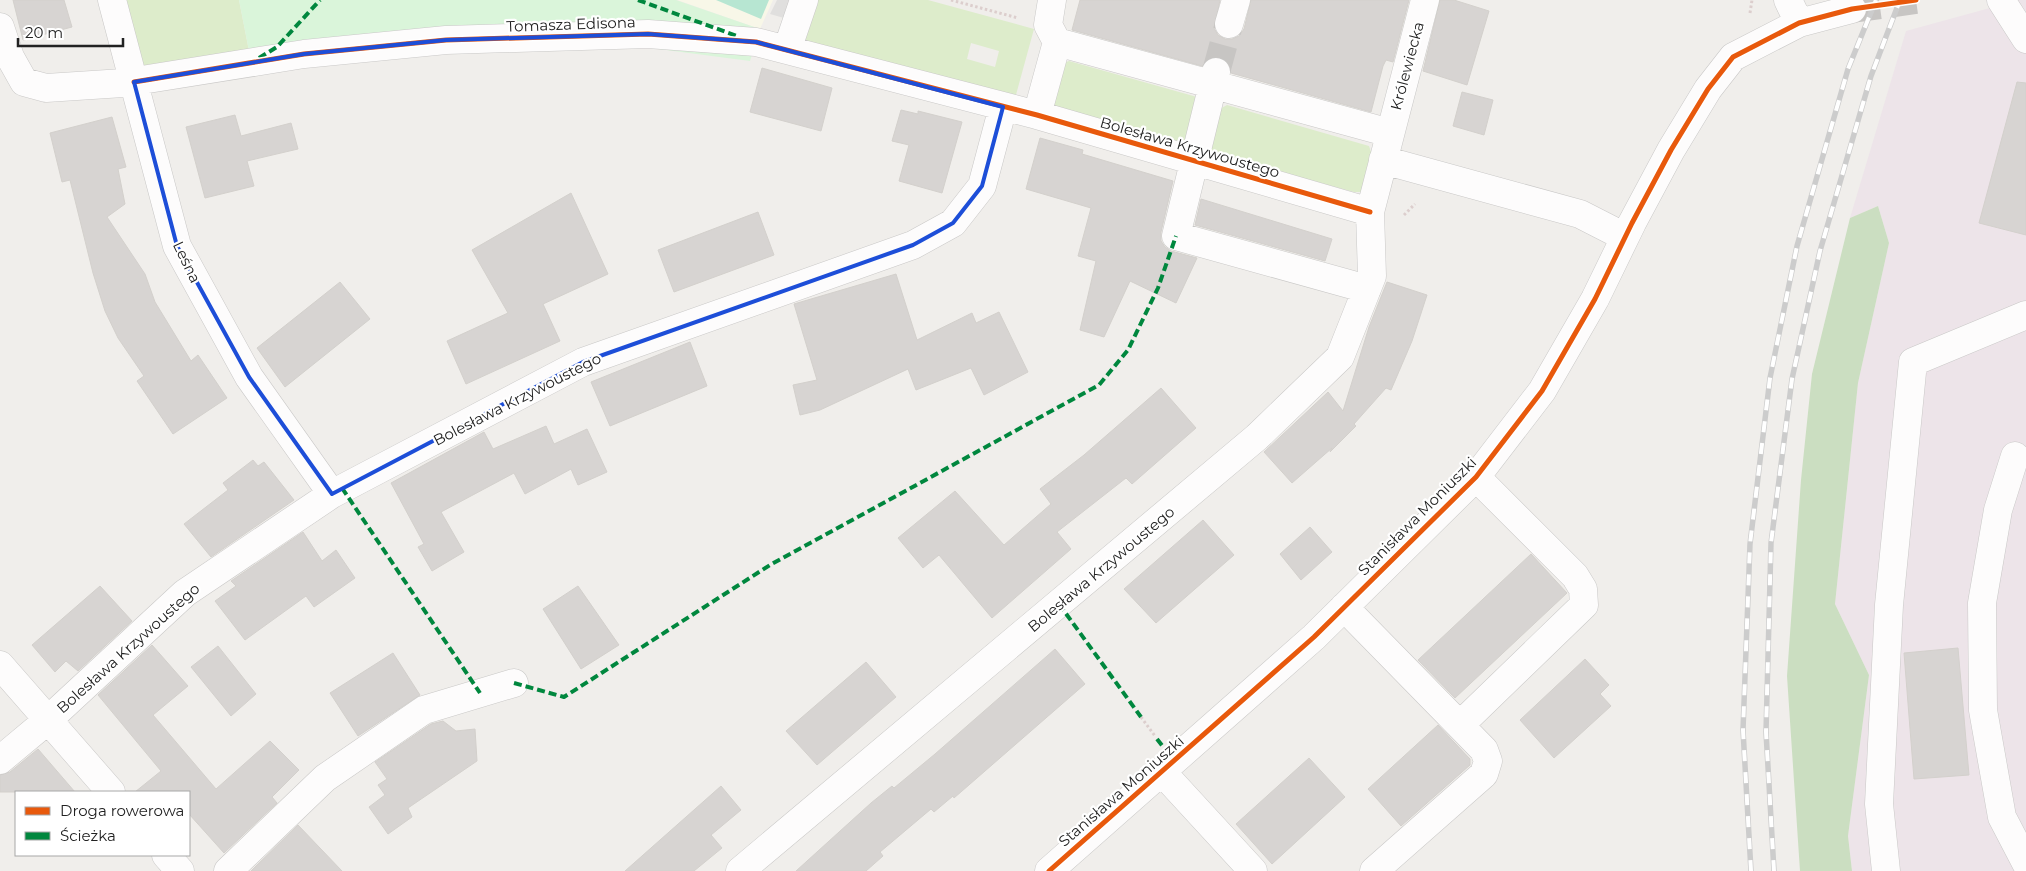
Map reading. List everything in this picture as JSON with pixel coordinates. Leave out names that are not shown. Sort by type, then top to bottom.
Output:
[{"type":"street","name":"Leśna","points":[[112,0],[177,246],[249,377],[332,494]]},
{"type":"street","points":[[787,50],[804,0]]},
{"type":"street","name":"Królewiecka","points":[[1390,133],[1425,0]]},
{"type":"street","points":[[2001,0],[2026,39]]},
{"type":"street","name":"Stanisława Moniuszki","points":[[1049,871],[1314,637],[1476,477],[1542,391],[1596,299],[1625,236],[1683,130],[1708,89],[1733,57],[1794,12],[1852,9]]},
{"type":"street","points":[[1037,116],[1052,22],[1214,79],[1390,133]]},
{"type":"street","name":"Tomasza Edisona","points":[[0,27],[10,57],[24,82],[46,88],[134,82],[304,54],[446,40],[648,34],[756,42],[1003,107]]},
{"type":"street","name":"Bolesława Krzywoustego","points":[[1196,162],[1214,79]]},
{"type":"street","name":"Bolesława Krzywoustego","points":[[0,760],[48,720],[185,593],[332,494],[583,362],[913,245],[953,223],[982,186],[1003,107],[1370,212]]},
{"type":"street","name":"Bolesława Krzywoustego","points":[[740,871],[1257,437],[1340,357],[1372,276],[1370,212],[1390,133]]},
{"type":"street","points":[[1383,160],[1580,214],[1625,236]]},
{"type":"street","points":[[1196,162],[1176,236],[1367,290]]},
{"type":"street","points":[[1886,871],[1879,804],[1889,606],[1913,362],[2026,315]]},
{"type":"street","points":[[2015,456],[1998,510],[1982,602],[1983,710],[2002,817],[2026,863]]},
{"type":"street","points":[[1460,725],[1584,606],[1582,589],[1575,576],[1476,477]]},
{"type":"street","points":[[1344,607],[1484,750],[1488,761],[1484,774],[1374,871]]},
{"type":"street","points":[[0,665],[110,791]]},
{"type":"street","points":[[228,871],[325,778],[424,710],[514,683]]},
{"type":"street","points":[[1162,772],[1253,871]]},
{"type":"street","points":[[167,856],[180,871]]},
{"type":"path","points":[[951,0],[1052,22]]},
{"type":"path","points":[[1402,220],[1410,208],[1419,203]]},
{"type":"path","points":[[1141,717],[1157,739]]},
{"type":"highlighted area","points":[[648,34],[756,42],[1003,107],[982,186],[953,223],[913,245],[583,362],[332,494],[249,377],[177,246],[134,82],[304,54],[446,40]]},
{"type":"shaded area","points":[[677,0],[773,0],[760,29]]},
{"type":"shaded area","points":[[777,0],[812,0],[805,24],[770,14]]},
{"type":"shaded area","points":[[2019,0],[2026,0],[2026,871],[1852,871],[1848,836],[1869,675],[1835,604],[1858,383],[1889,243],[1878,206],[1850,218],[1906,31]]},
{"type":"green space","points":[[126,0],[239,0],[250,56],[143,69]]},
{"type":"green space","points":[[239,0],[676,0],[760,29],[750,61],[643,47],[250,56]]},
{"type":"green space","points":[[716,0],[769,0],[761,19]]},
{"type":"green space","points":[[812,0],[928,0],[1034,29],[1014,102],[800,43]],"holes":[[[971,43],[999,51],[995,67],[967,59]]]},
{"type":"green space","points":[[1069,61],[1197,97],[1188,146],[1050,105],[1059,65]]},
{"type":"green space","points":[[1227,105],[1369,146],[1372,155],[1362,192],[1354,192],[1214,154],[1209,149],[1218,110]]},
{"type":"green space","points":[[1878,206],[1889,243],[1858,383],[1835,604],[1869,675],[1848,836],[1852,871],[1800,871],[1787,676],[1801,480],[1812,374],[1850,218]]},
{"type":"building","points":[[13,0],[64,0],[72,27],[23,40]]},
{"type":"building","points":[[1080,0],[1220,0],[1214,28],[1218,35],[1225,39],[1232,39],[1239,36],[1244,29],[1251,0],[1409,0],[1393,62],[1386,60],[1383,66],[1371,112],[1231,73],[1227,61],[1220,57],[1211,57],[1202,66],[1072,30]]},
{"type":"building","points":[[1440,0],[1454,0],[1489,11],[1467,85],[1423,71]]},
{"type":"building","points":[[762,68],[832,88],[821,131],[750,112]]},
{"type":"building","points":[[2017,82],[2026,83],[2026,235],[1979,223]]},
{"type":"building","points":[[1462,92],[1493,100],[1484,135],[1453,126]]},
{"type":"building","points":[[901,110],[918,114],[918,111],[962,122],[942,193],[899,181],[909,145],[892,141]]},
{"type":"building","points":[[235,115],[241,136],[291,123],[298,149],[247,161],[254,186],[205,198],[186,127]]},
{"type":"building","points":[[112,117],[126,167],[118,169],[125,204],[107,217],[145,274],[155,302],[191,361],[198,355],[227,398],[173,434],[137,381],[144,376],[118,338],[105,311],[93,273],[70,180],[62,182],[50,133]]},
{"type":"building","points":[[1040,138],[1083,150],[1082,154],[1173,181],[1161,232],[1161,241],[1171,251],[1197,258],[1176,303],[1130,281],[1104,337],[1080,330],[1096,261],[1078,256],[1091,208],[1026,189]]},
{"type":"building","points":[[571,193],[608,274],[543,304],[560,341],[466,384],[447,341],[508,313],[472,250]]},
{"type":"building","points":[[1201,199],[1332,239],[1325,261],[1195,225]]},
{"type":"building","points":[[758,212],[774,255],[674,292],[658,250]]},
{"type":"building","points":[[896,274],[917,340],[972,313],[976,323],[999,312],[1028,372],[984,395],[971,368],[916,390],[908,369],[820,410],[800,415],[793,385],[817,380],[794,304]]},
{"type":"building","points":[[340,282],[370,319],[285,387],[257,348]]},
{"type":"building","points":[[1387,282],[1427,295],[1412,341],[1391,390],[1386,388],[1354,424],[1356,426],[1330,452],[1332,448],[1292,483],[1264,452],[1328,392],[1343,411],[1369,327]]},
{"type":"building","points":[[690,342],[707,386],[610,426],[591,382]]},
{"type":"building","points":[[1161,388],[1196,428],[1132,484],[1126,478],[1057,532],[1071,549],[992,618],[939,555],[923,568],[898,538],[955,491],[1004,545],[1051,504],[1040,489],[1084,455]]},
{"type":"building","points":[[546,426],[554,444],[587,429],[607,472],[578,485],[571,469],[525,494],[514,473],[441,512],[464,552],[432,571],[418,547],[424,544],[391,483],[484,432],[493,449]]},
{"type":"building","points":[[253,460],[258,466],[264,462],[294,500],[211,557],[184,524],[228,490],[223,483]]},
{"type":"building","points":[[1203,520],[1234,555],[1156,623],[1124,589]]},
{"type":"building","points":[[1310,527],[1332,552],[1301,580],[1280,554]]},
{"type":"building","points":[[303,532],[322,561],[336,550],[355,578],[314,607],[306,596],[245,640],[215,601],[236,586],[231,581]]},
{"type":"building","points":[[1531,554],[1567,593],[1455,698],[1418,660]]},
{"type":"building","points":[[100,586],[132,621],[78,671],[66,661],[55,672],[32,645]]},
{"type":"building","points":[[578,586],[619,645],[581,669],[543,609]]},
{"type":"building","points":[[152,645],[188,686],[153,715],[216,789],[270,741],[299,770],[272,797],[277,803],[224,853],[190,815],[190,791],[136,791],[161,771],[98,695]]},
{"type":"building","points":[[218,646],[256,694],[231,716],[191,667]]},
{"type":"building","points":[[1958,648],[1969,775],[1914,779],[1904,653]]},
{"type":"building","points":[[1055,649],[1085,684],[954,798],[953,796],[934,812],[931,809],[880,852],[883,856],[866,871],[796,871],[871,803],[892,786],[894,788],[935,754]]},
{"type":"building","points":[[393,653],[420,695],[358,736],[330,693]]},
{"type":"building","points":[[1585,659],[1609,685],[1600,694],[1611,706],[1554,758],[1520,720]]},
{"type":"building","points":[[866,662],[896,697],[817,765],[786,731]]},
{"type":"building","points":[[443,721],[456,731],[475,729],[477,761],[408,808],[412,817],[388,834],[369,807],[385,795],[378,785],[387,779],[375,762],[431,724]]},
{"type":"building","points":[[1438,725],[1470,759],[1470,765],[1401,826],[1368,789]]},
{"type":"building","points":[[38,749],[74,791],[0,792],[0,775],[10,772]]},
{"type":"building","points":[[1309,758],[1345,797],[1272,864],[1236,824]]},
{"type":"building","points":[[721,786],[741,810],[711,835],[722,848],[694,871],[625,871]]},
{"type":"building","points":[[298,825],[342,871],[251,871]]},
{"type":"tunnel","points":[[1852,9],[1916,0]]},
{"type":"tunnel","points":[[1216,72],[1229,24]]},
{"type":"railway","points":[[1751,871],[1743,730],[1750,544],[1770,378],[1797,246],[1848,69],[1876,0]]},
{"type":"railway","points":[[1774,871],[1766,732],[1771,543],[1792,379],[1820,251],[1871,76],[1900,0]]},
{"type":"marked path","points":[[259,58],[277,47],[320,0]]},
{"type":"marked path","points":[[638,0],[737,36]]},
{"type":"marked path","points":[[514,683],[564,697],[770,565],[1099,385],[1128,350],[1158,288],[1176,236]]},
{"type":"marked path","points":[[342,488],[480,693]]},
{"type":"marked path","points":[[1059,604],[1141,717]]},
{"type":"marked path","points":[[1157,739],[1174,761]]},
{"type":"cycle path","points":[[1049,871],[1314,637],[1476,477],[1542,391],[1595,299],[1632,223],[1671,150],[1708,89],[1733,57],[1799,23],[1852,9],[1916,0]]},
{"type":"cycle path","points":[[134,82],[304,54],[446,40],[648,34],[756,42],[1037,115],[1370,212]]}]
